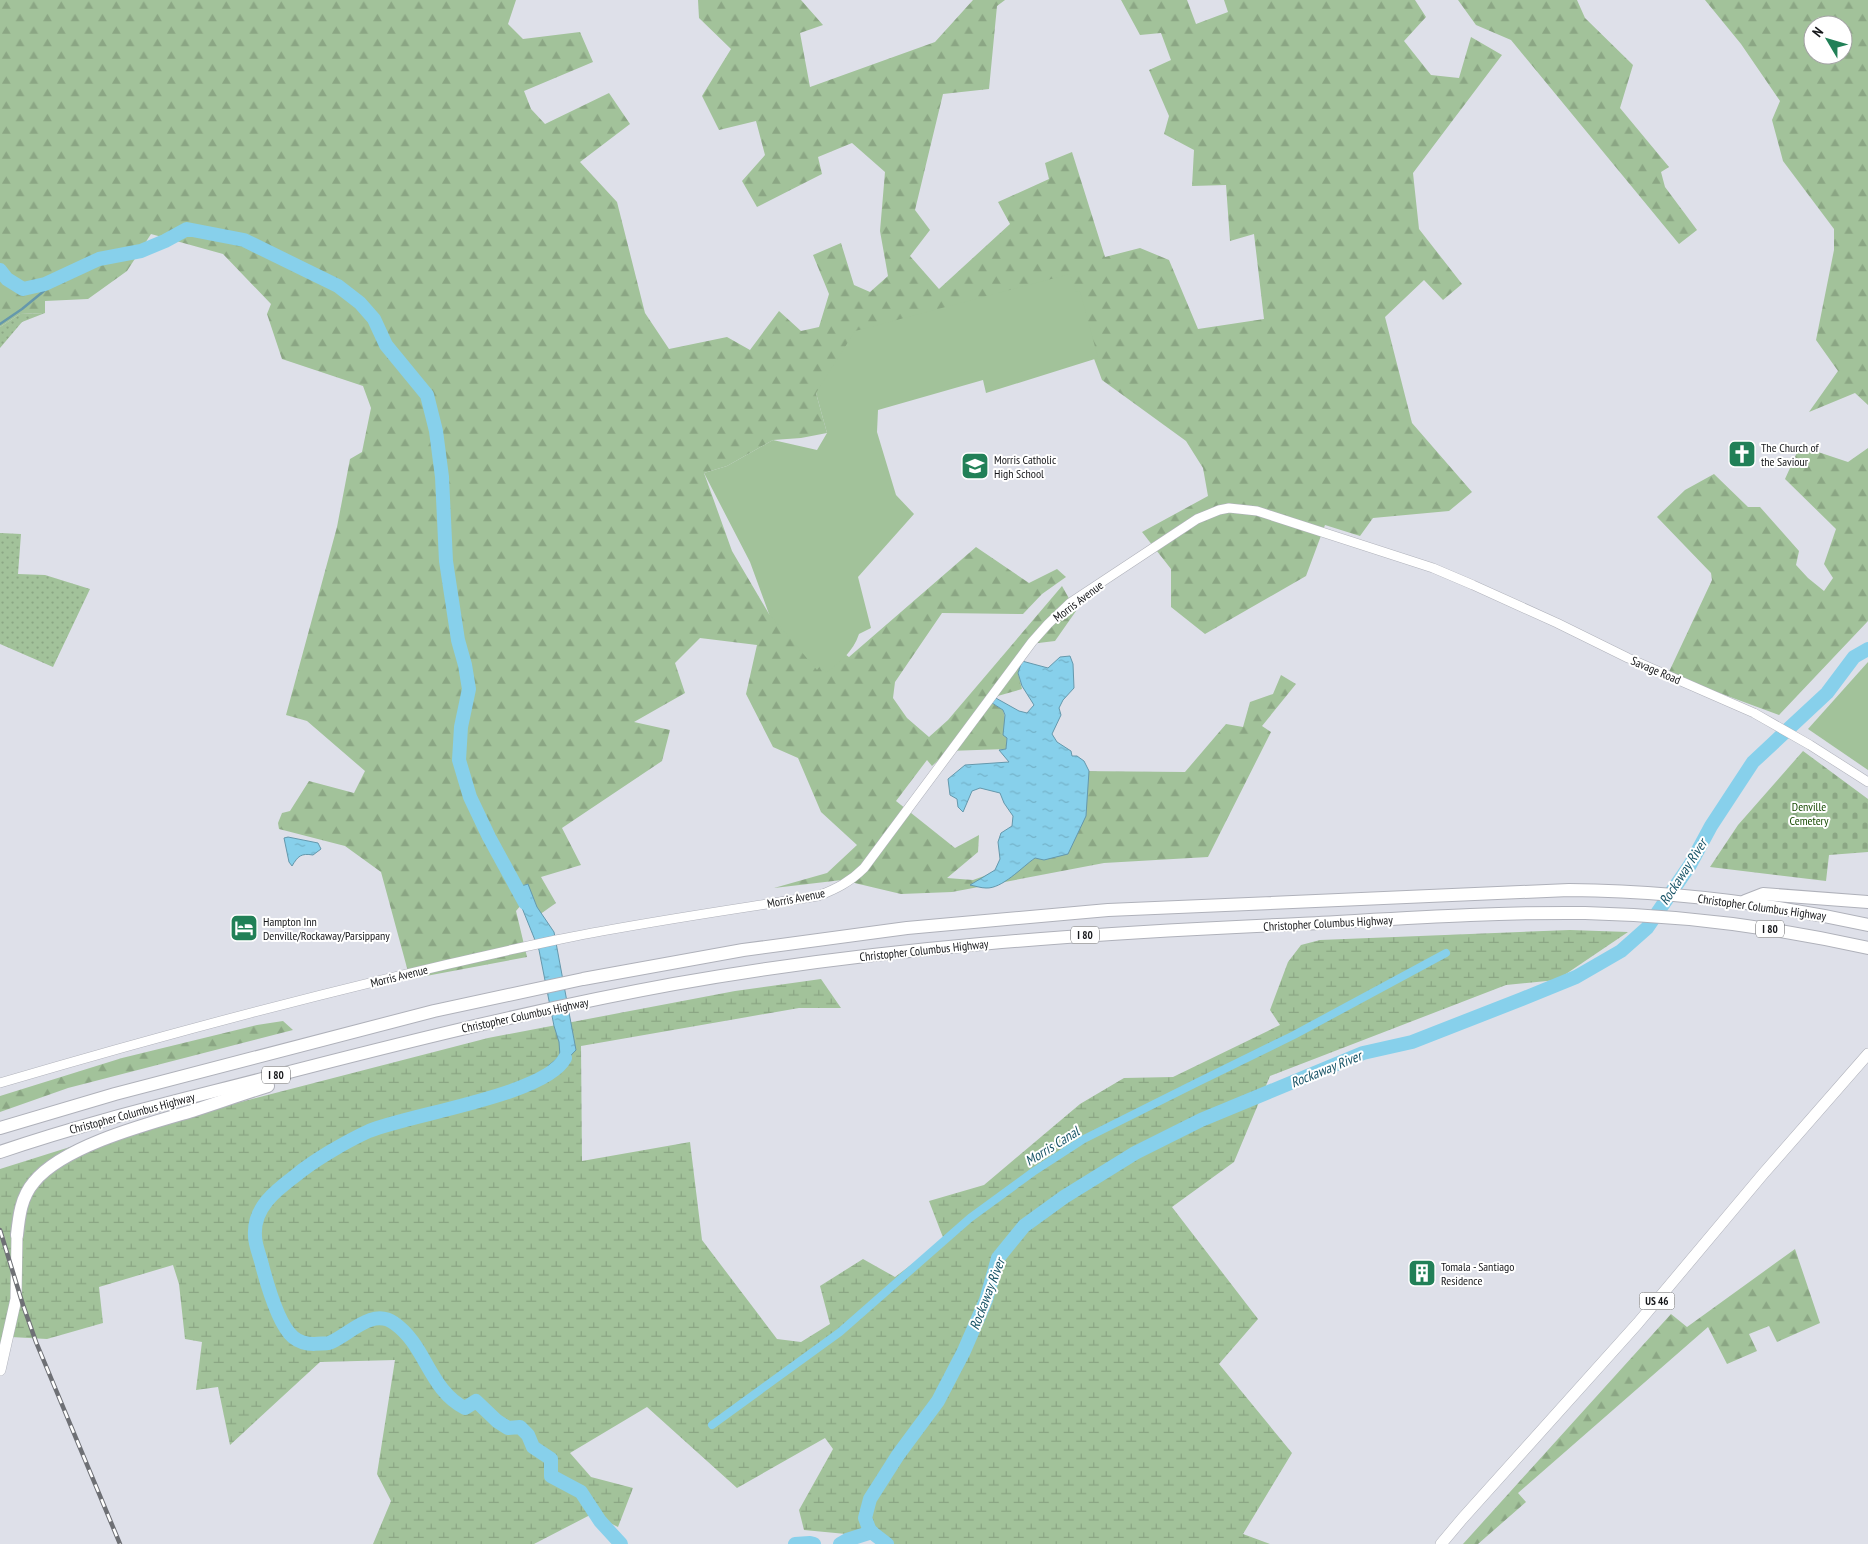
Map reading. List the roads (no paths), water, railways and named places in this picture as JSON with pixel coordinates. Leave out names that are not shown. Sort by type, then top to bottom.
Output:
[{"type":"highway","name":"Christopher Columbus Highway","points":[[0,1128],[106,1096],[354,1031],[526,990],[674,961],[816,939],[916,927],[1108,910],[1529,891],[1637,892],[1699,897],[1743,902],[1868,925]]},
{"type":"highway","points":[[1743,902],[1763,894],[1868,902]]},
{"type":"highway","name":"Christopher Columbus Highway","points":[[5,1151],[123,1115],[383,1047],[544,1010],[678,984],[790,966],[1004,941],[1184,929],[1480,916],[1605,914],[1672,917],[1783,931],[1868,948]]},
{"type":"highway","points":[[17,1235],[21,1207],[27,1190],[46,1170],[82,1148],[144,1125],[383,1047]]},
{"type":"main road","name":"US 46","points":[[1441,1544],[1650,1309],[1763,1174],[1868,1054]]},
{"type":"main road","points":[[0,1370],[16,1299],[17,1235]]},
{"type":"street","name":"Morris Avenue","points":[[0,1084],[100,1054],[420,970],[557,940],[688,916],[818,896],[837,889],[849,882],[869,862],[1032,642],[1048,624],[1070,603],[1206,514],[1230,508],[1257,511],[1438,570]]},
{"type":"street","name":"Savage Road","points":[[1438,570],[1557,623],[1628,658],[1754,713],[1810,745],[1868,782]]},
{"type":"water","points":[[1070,656],[1073,664],[1074,688],[1063,700],[1059,708],[1061,715],[1052,734],[1057,742],[1071,751],[1072,756],[1077,756],[1084,761],[1089,771],[1086,816],[1068,854],[1044,860],[1035,858],[999,885],[984,888],[970,885],[995,870],[1000,859],[998,842],[1001,833],[1012,826],[1013,816],[1000,793],[980,788],[972,791],[963,812],[958,807],[957,799],[950,795],[948,779],[965,765],[1009,762],[999,750],[1006,749],[1007,738],[1003,735],[1005,715],[1003,710],[992,703],[994,697],[1019,711],[1027,713],[1034,705],[1022,686],[1018,673],[1022,661],[1048,668],[1060,657]]},
{"type":"water","points":[[288,837],[318,843],[321,849],[313,855],[306,854],[300,856],[292,866],[289,862],[284,838]]},
{"type":"water","points":[[528,884],[537,907],[554,932],[576,1050],[555,1072],[548,1066],[560,1056],[559,1042],[539,950],[514,888]]},
{"type":"waterway","points":[[0,270],[7,279],[23,289],[45,284],[99,259],[141,251],[187,229],[244,240],[338,286],[360,303],[374,319],[386,345],[427,395],[436,431],[442,477],[446,561],[458,640],[469,689],[461,727],[459,760],[470,797],[489,837],[525,903]]},
{"type":"waterway","points":[[0,324],[22,309],[67,272]]},
{"type":"waterway","name":"Rockaway River","points":[[887,1544],[870,1531],[865,1518],[870,1499],[898,1455],[938,1401],[964,1351],[986,1300],[998,1258],[1024,1226],[1064,1197],[1135,1153],[1201,1120],[1363,1053],[1412,1042],[1522,999],[1576,977],[1621,951],[1647,928],[1690,865],[1711,826],[1753,762],[1827,693],[1854,657],[1868,649]]},
{"type":"waterway","name":"Morris Canal","points":[[712,1425],[840,1332],[970,1218],[1033,1172],[1084,1139],[1294,1035],[1446,953]]},
{"type":"waterway","points":[[565,1058],[553,1071],[532,1083],[475,1102],[388,1124],[369,1131],[331,1151],[273,1194],[258,1217],[255,1226],[255,1239],[278,1314],[293,1337],[309,1344],[327,1343],[369,1320],[377,1318],[386,1319],[394,1323],[414,1343],[435,1379],[453,1400],[465,1408],[476,1401],[497,1421],[508,1428],[520,1427],[528,1435],[533,1447],[551,1459],[551,1476],[581,1492],[600,1521],[621,1544]]},
{"type":"waterway","points":[[840,1544],[872,1532]]},
{"type":"waterway","points":[[795,1544],[814,1544]]},
{"type":"railway","points":[[0,1230],[36,1342],[120,1544]]},
{"type":"place","name":"The Church of the Saviour","points":[[1742,454]]},
{"type":"place","name":"Morris Catholic High School","points":[[975,466]]},
{"type":"place","name":"Hampton Inn Denville/Rockaway/Parsippany","points":[[244,928]]},
{"type":"place","name":"Tomala - Santiago Residence","points":[[1422,1273]]},
{"type":"park label","name":"Denville Cemetery","points":[[1809,813]]}]
